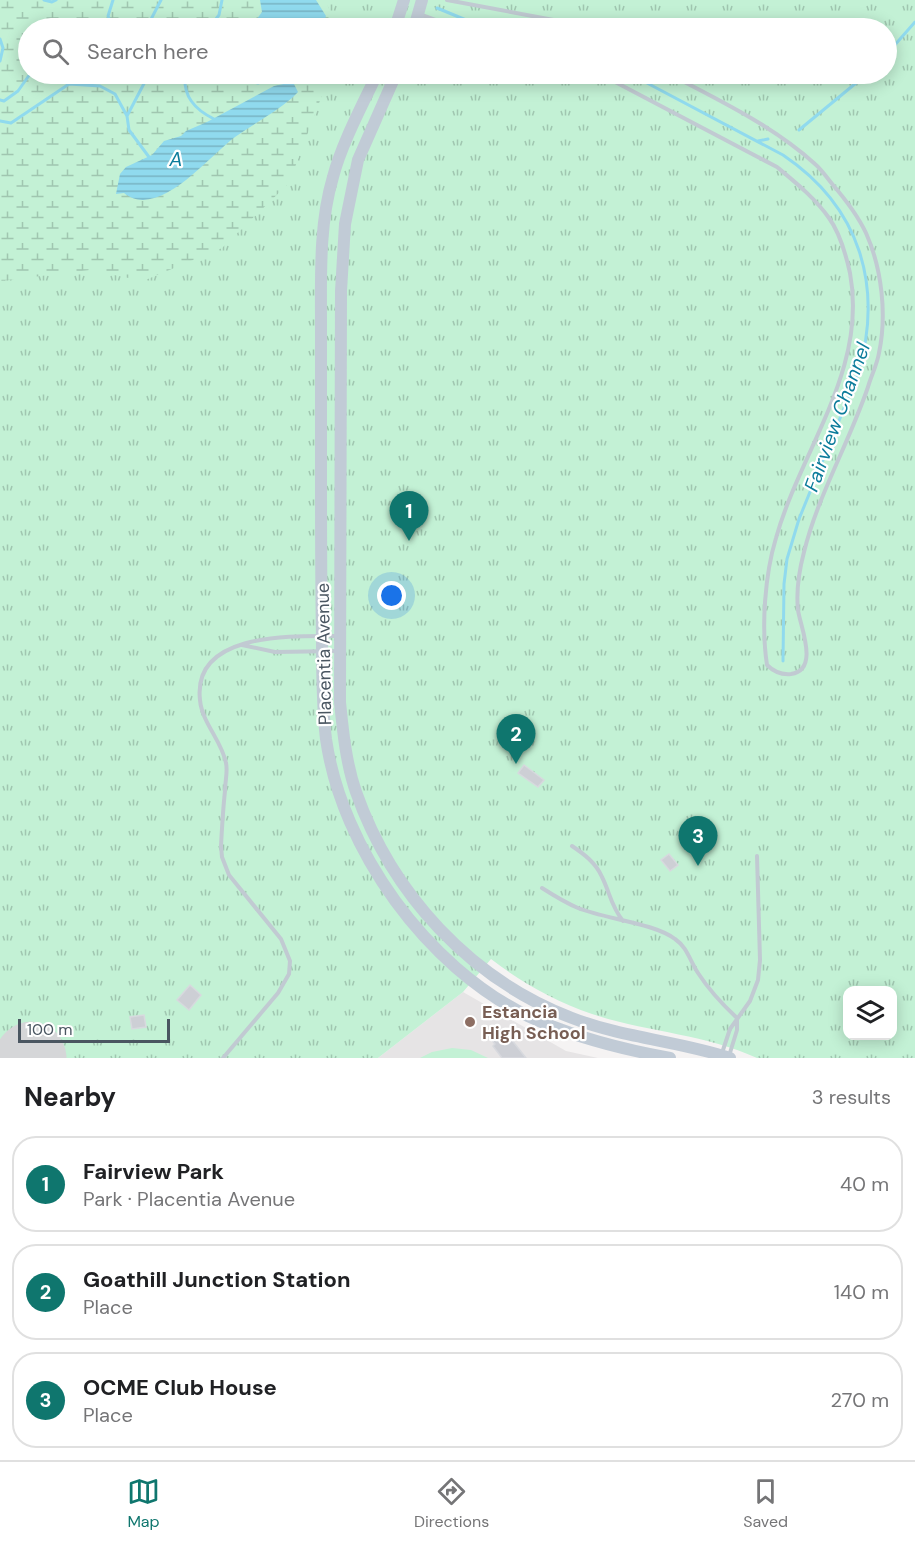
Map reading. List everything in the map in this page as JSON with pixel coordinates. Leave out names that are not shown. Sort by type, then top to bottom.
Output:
[{"type":"main road","points":[[398,18],[404,0]]},
{"type":"main road","points":[[417,18],[422,0]]},
{"type":"main road","name":"Placentia Avenue","points":[[373,84],[333,176],[324,222],[321,289],[322,652],[326,740],[340,795],[366,856],[385,886],[422,934],[465,975],[527,1015],[596,1042],[670,1058]]},
{"type":"main road","name":"Placentia Avenue","points":[[392,84],[358,160],[345,224],[341,303],[340,651],[342,725],[356,792],[378,842],[412,898],[445,936],[476,964],[508,986],[573,1019],[616,1032],[727,1057]]},
{"type":"lane","points":[[447,0],[543,18]]},
{"type":"lane","points":[[418,14],[429,18]]},
{"type":"lane","points":[[619,84],[777,167],[800,186],[830,219],[846,255],[854,293],[853,325],[847,362],[776,538],[767,579],[765,617],[767,665],[784,675],[796,673],[804,666],[807,652],[805,633],[798,612],[798,576],[807,542],[879,354],[883,311],[878,268],[866,232],[843,197],[817,165],[764,128],[687,84]]},
{"type":"lane","points":[[223,1058],[278,993],[289,974],[290,960],[282,939],[229,875],[222,857],[227,764],[205,717],[200,701],[200,685],[204,671],[211,661],[224,651],[273,637],[340,636]]},
{"type":"lane","points":[[242,645],[275,652],[340,651]]},
{"type":"lane","points":[[572,846],[592,861],[601,875],[613,908],[623,921]]},
{"type":"lane","points":[[727,1057],[730,1029],[750,1001],[758,980],[760,960],[757,856]]},
{"type":"lane","points":[[542,888],[578,908],[668,934],[677,940],[686,949],[697,971],[717,998],[737,1018],[736,1030],[727,1057]]},
{"type":"shaded area","name":"Estancia High School","points":[[463,992],[566,1051],[598,1058],[378,1058]]},
{"type":"green space","points":[[0,0],[915,0],[915,1058],[757,1058],[696,1038],[592,1014],[539,991],[491,959],[463,992],[378,1058],[0,1058]]},
{"type":"green space","points":[[0,0],[325,0],[333,18],[18,18],[18,84],[326,84],[289,183],[222,248],[143,281],[90,270],[0,281]]},
{"type":"green space","points":[[452,1048],[471,1050],[488,1058],[420,1058],[432,1052]]},
{"type":"water","points":[[260,0],[316,0],[326,16],[325,18],[258,18],[262,12]]},
{"type":"water","name":"A","points":[[294,84],[298,92],[271,114],[235,137],[182,183],[152,199],[137,199],[124,193],[116,194],[120,174],[126,167],[152,155],[164,141],[181,136],[186,131],[274,86]]},
{"type":"building","points":[[524,765],[544,780],[538,787],[518,773]]},
{"type":"building","points":[[669,854],[678,865],[670,871],[661,860]]},
{"type":"building","points":[[190,985],[201,995],[189,1010],[177,1000]]},
{"type":"building","points":[[144,1015],[146,1027],[132,1029],[130,1017]]},
{"type":"building","points":[[497,1026],[505,1035],[507,1034],[526,1058],[502,1058],[487,1034]]},
{"type":"waterway","points":[[44,0],[52,2],[56,0]]},
{"type":"waterway","points":[[109,18],[113,0]]},
{"type":"waterway","points":[[152,18],[161,0]]},
{"type":"waterway","points":[[217,18],[222,0]]},
{"type":"waterway","name":"Fairview Channel","points":[[437,8],[461,18]]},
{"type":"waterway","points":[[897,42],[915,22]]},
{"type":"waterway","points":[[0,39],[3,48],[0,61]]},
{"type":"waterway","points":[[0,100],[4,101],[18,91],[23,84]]},
{"type":"waterway","points":[[0,121],[11,123],[69,84],[100,86],[115,94],[127,116],[129,130],[149,157]]},
{"type":"waterway","points":[[127,116],[144,84]]},
{"type":"waterway","points":[[185,84],[191,101],[214,119]]},
{"type":"waterway","name":"Fairview Channel","points":[[649,84],[783,155],[809,176],[831,199],[847,224],[859,251],[866,280],[868,310],[865,341],[858,374],[799,519],[787,559],[784,584],[783,661]]},
{"type":"waterway","points":[[799,130],[855,84]]},
{"type":"waterway","name":"Fairview Channel","points":[[758,141],[768,139]]},
{"type":"runway","points":[[29,1058],[31,1056],[32,1058]]},
{"type":"place","name":"Fairview Park","points":[[409,541]]},
{"type":"place","name":"Goathill Junction Station","points":[[516,764]]},
{"type":"place","name":"OCME Club House","points":[[698,866]]},
{"type":"place","name":"Estancia High School","points":[[470,1022]]}]
